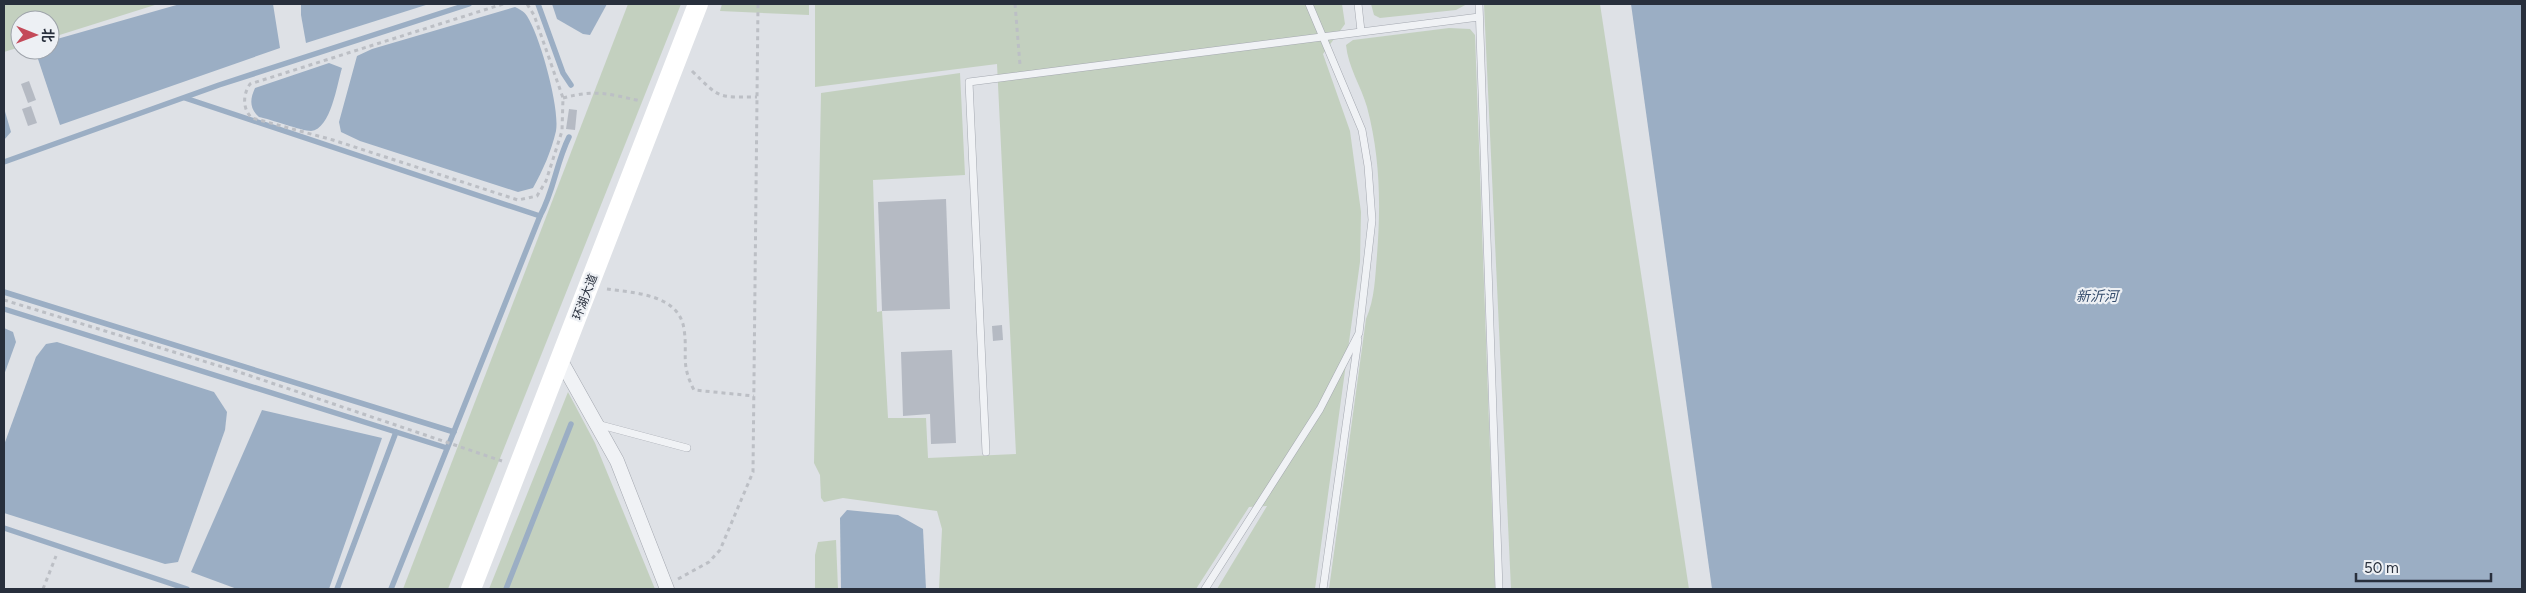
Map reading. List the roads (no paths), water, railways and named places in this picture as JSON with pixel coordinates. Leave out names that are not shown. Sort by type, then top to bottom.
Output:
[{"type":"main road","name":"环湖大道","points":[[471,589],[520,467],[698,4]]},
{"type":"street","points":[[561,360],[617,461],[666,588]]},
{"type":"lane","points":[[1309,4],[1362,130],[1368,166],[1372,220],[1359,333],[1323,589]]},
{"type":"lane","points":[[1358,4],[1361,31]]},
{"type":"lane","points":[[1479,4],[1499,589]]},
{"type":"lane","points":[[986,452],[969,82],[1480,17]]},
{"type":"lane","points":[[1204,589],[1320,409],[1359,333]]},
{"type":"lane","points":[[596,424],[688,448]]},
{"type":"water","points":[[180,4],[273,4],[280,48],[60,125],[38,60],[60,60],[60,38]]},
{"type":"water","points":[[301,4],[429,4],[306,43]]},
{"type":"water","points":[[552,4],[607,4],[590,35],[583,34],[557,19]]},
{"type":"water","name":"新沂河","points":[[1631,4],[2522,4],[2522,589],[1712,589]]},
{"type":"water","points":[[515,7],[526,14],[538,39],[548,72],[555,106],[556,131],[552,146],[533,188],[518,192],[360,141],[341,132],[339,122],[357,56],[372,49]]},
{"type":"water","points":[[329,63],[342,68],[332,105],[324,123],[318,128],[311,131],[293,127],[259,117],[253,110],[251,100],[255,88]]},
{"type":"water","points":[[4,108],[11,132],[4,140]]},
{"type":"water","points":[[4,328],[13,332],[16,342],[4,375]]},
{"type":"water","points":[[57,342],[214,392],[227,412],[225,430],[178,562],[165,564],[4,513],[4,445],[36,357],[46,344]]},
{"type":"water","points":[[262,410],[382,438],[329,589],[237,589],[191,572]]},
{"type":"water","points":[[847,510],[898,515],[923,529],[926,589],[841,589],[840,518]]},
{"type":"waterway","points":[[4,162],[219,85],[469,4]]},
{"type":"waterway","points":[[538,4],[563,73],[571,85]]},
{"type":"waterway","points":[[185,98],[540,216]]},
{"type":"waterway","points":[[391,589],[549,197],[569,137]]},
{"type":"waterway","points":[[4,292],[454,432]]},
{"type":"waterway","points":[[4,309],[447,448]]},
{"type":"waterway","points":[[506,589],[571,424]]},
{"type":"waterway","points":[[337,589],[396,432]]},
{"type":"waterway","points":[[4,528],[187,589]]}]
